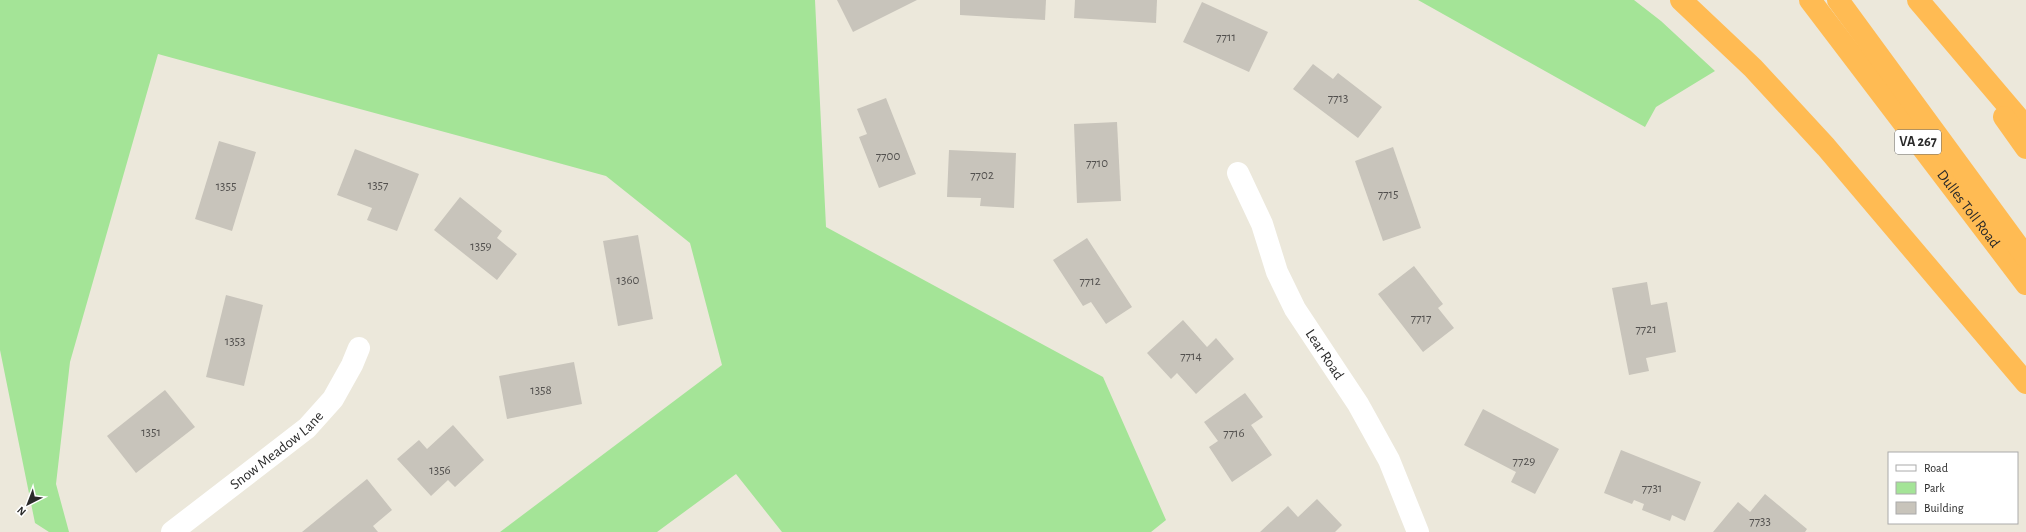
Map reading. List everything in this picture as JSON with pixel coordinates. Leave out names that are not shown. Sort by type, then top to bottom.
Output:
[{"type":"highway","points":[[1681,0],[1753,68],[1826,147],[2026,383]]},
{"type":"highway","name":"Dulles Toll Road","points":[[1810,0],[2026,284]]},
{"type":"highway","points":[[1838,0],[2026,256]]},
{"type":"highway","points":[[1918,0],[2026,127]]},
{"type":"highway","points":[[1941,28],[2026,148]]},
{"type":"street","name":"Lear Road","points":[[1238,174],[1262,224],[1277,272],[1295,309],[1358,404],[1389,460],[1418,532]]},
{"type":"street","name":"Snow Meadow Lane","points":[[172,532],[306,428],[333,398],[359,348]]},
{"type":"green space","points":[[0,0],[815,0],[826,227],[1103,377],[1166,520],[1151,532],[782,532],[736,474],[657,532],[500,532],[722,365],[690,243],[606,176],[158,54],[70,362],[56,484],[69,532],[49,532],[35,523],[0,350]]},
{"type":"green space","points":[[1418,0],[1634,0],[1661,21],[1715,71],[1656,107],[1645,127]]},
{"type":"building","points":[[837,0],[917,0],[853,32]]},
{"type":"building","points":[[960,0],[1046,0],[1045,20],[960,15]]},
{"type":"building","points":[[1075,0],[1157,0],[1156,23],[1074,18]]},
{"type":"building","points":[[1202,2],[1268,32],[1249,72],[1183,42]]},
{"type":"building","points":[[1313,64],[1333,79],[1338,73],[1382,107],[1358,138],[1293,89]]},
{"type":"building","points":[[886,98],[916,174],[879,188],[859,137],[867,134],[857,109]]},
{"type":"building","points":[[1117,122],[1121,201],[1077,203],[1074,124]]},
{"type":"building","points":[[219,141],[256,152],[232,231],[195,219]]},
{"type":"building","points":[[1393,147],[1421,228],[1383,241],[1355,161]]},
{"type":"building","points":[[355,149],[419,174],[397,231],[367,220],[372,208],[337,195]]},
{"type":"building","points":[[949,150],[1016,153],[1014,208],[980,206],[981,198],[947,197]]},
{"type":"building","points":[[460,197],[502,231],[497,238],[517,254],[497,280],[434,230]]},
{"type":"building","points":[[638,235],[653,319],[618,326],[603,241]]},
{"type":"building","points":[[1087,238],[1132,307],[1106,324],[1091,302],[1083,306],[1053,260]]},
{"type":"building","points":[[1414,266],[1443,304],[1438,308],[1454,328],[1423,352],[1378,294]]},
{"type":"building","points":[[1647,282],[1651,305],[1667,302],[1676,352],[1646,358],[1649,371],[1629,375],[1612,288]]},
{"type":"building","points":[[226,295],[263,305],[244,386],[206,377]]},
{"type":"building","points":[[1183,320],[1207,347],[1216,338],[1234,359],[1196,394],[1177,373],[1171,379],[1147,353]]},
{"type":"building","points":[[574,362],[582,404],[507,419],[499,376]]},
{"type":"building","points":[[165,390],[195,427],[136,473],[107,436]]},
{"type":"building","points":[[1245,393],[1263,417],[1251,425],[1272,455],[1232,482],[1209,447],[1218,441],[1204,422]]},
{"type":"building","points":[[1483,409],[1559,449],[1535,494],[1511,482],[1516,472],[1464,445]]},
{"type":"building","points":[[453,425],[484,460],[455,487],[448,480],[431,496],[397,459],[419,440],[427,449]]},
{"type":"building","points":[[1621,450],[1701,482],[1685,521],[1672,515],[1670,521],[1642,510],[1644,504],[1634,500],[1632,504],[1604,493]]},
{"type":"building","points":[[367,479],[392,510],[373,526],[378,532],[302,532]]},
{"type":"building","points":[[1765,494],[1807,529],[1805,532],[1713,532],[1738,502],[1750,512]]},
{"type":"building","points":[[1317,499],[1342,525],[1335,532],[1260,532],[1288,506],[1298,517]]}]
